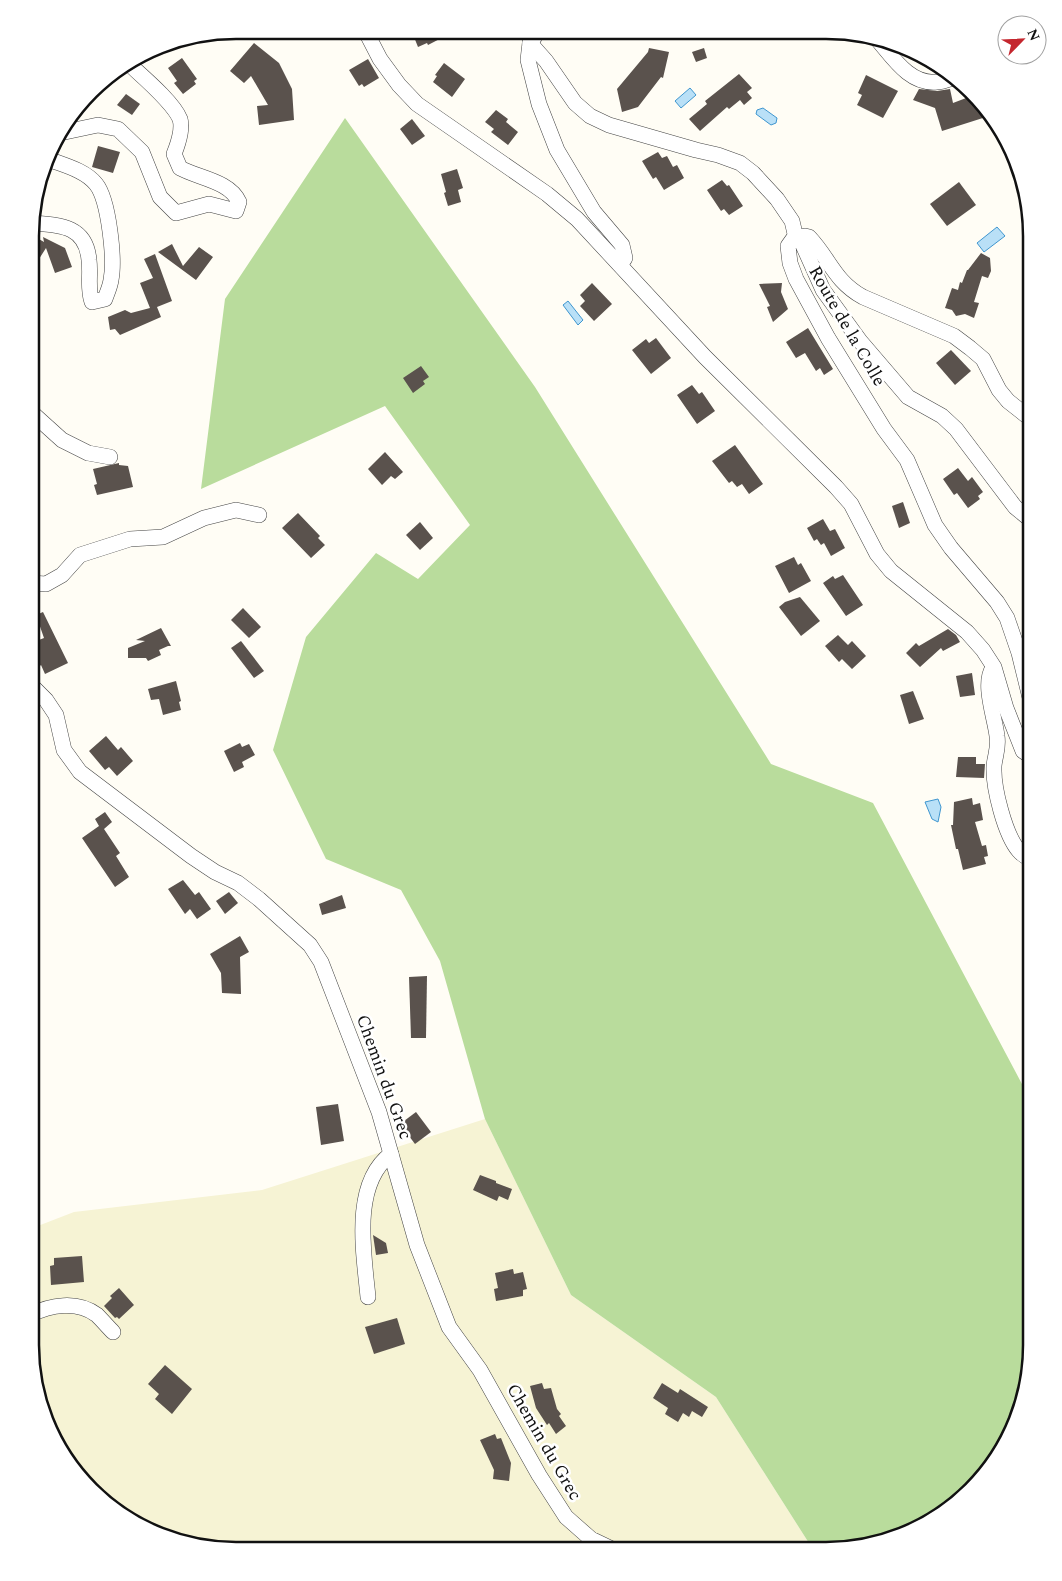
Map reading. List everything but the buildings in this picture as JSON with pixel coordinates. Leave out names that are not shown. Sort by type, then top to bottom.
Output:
[{"type":"street","points":[[370,39],[380,59],[399,85],[417,104],[547,194],[577,219],[705,357],[846,498],[859,517],[878,554],[891,571],[967,632],[983,650],[994,667],[1006,708],[1023,751]]},
{"type":"street","points":[[533,39],[528,60],[539,104],[557,150],[594,212],[622,245],[625,258],[620,265]]},
{"type":"street","points":[[536,39],[546,60],[575,103],[590,116],[609,126],[696,150],[718,154],[740,163],[754,173],[777,199],[792,222],[796,238],[809,237],[840,281],[851,291],[954,336],[982,359],[999,390],[1008,401],[1023,413]]},
{"type":"street","points":[[884,47],[907,73],[917,80],[937,82],[947,79]]},
{"type":"street","points":[[69,131],[98,125],[118,129],[142,152],[160,197],[176,213],[209,204],[236,211],[239,202],[236,195],[220,184],[180,168],[174,154],[179,142],[180,120],[171,106],[133,67]]},
{"type":"street","points":[[39,224],[65,226],[77,233],[86,244],[89,259],[89,292],[92,302],[105,299],[111,280],[111,232],[103,198],[96,184],[84,174],[53,161]]},
{"type":"street","name":"Route de la Colle","points":[[1023,514],[1015,507],[956,429],[942,416],[908,397],[860,341],[823,290],[802,243],[796,238],[792,239],[788,246],[790,263],[796,279],[828,338],[884,429],[907,460],[935,525],[951,548],[997,602],[1006,618],[1023,669]]},
{"type":"street","points":[[39,419],[62,440],[88,453],[110,457]]},
{"type":"street","points":[[39,584],[46,584],[62,574],[80,555],[130,539],[163,537],[204,518],[236,510],[259,515]]},
{"type":"street","points":[[994,667],[989,673],[988,678],[998,736],[998,750],[994,765],[995,784],[1000,806],[1014,843],[1023,854]]},
{"type":"street","name":"Chemin du Grec","points":[[39,693],[56,715],[64,750],[80,772],[191,856],[215,872],[238,883],[260,899],[310,945],[322,962],[379,1112],[417,1245],[449,1327],[480,1370],[539,1475],[566,1517],[591,1539],[597,1542]]},
{"type":"street","points":[[368,1297],[363,1233],[366,1194],[373,1174],[380,1162],[391,1154]]},
{"type":"street","points":[[39,1310],[44,1308],[73,1304],[95,1314],[113,1332]]},
{"type":"shaded area","points":[[485,1119],[571,1295],[716,1397],[808,1542],[223,1542],[210,1541],[172,1532],[126,1509],[96,1485],[79,1465],[59,1432],[45,1396],[39,1358],[39,1226],[74,1212],[262,1190]]},
{"type":"green space","points":[[345,118],[535,387],[771,764],[873,803],[1023,1086],[1023,1358],[1017,1396],[1003,1432],[983,1465],[966,1485],[925,1516],[877,1536],[852,1541],[808,1542],[716,1397],[571,1295],[485,1119],[440,961],[401,890],[326,859],[273,750],[306,637],[376,553],[418,579],[470,525],[385,406],[201,489],[225,299]]},
{"type":"water","points":[[690,88],[696,95],[681,108],[675,101]]},
{"type":"water","points":[[763,108],[777,118],[776,123],[771,125],[756,114],[757,110]]},
{"type":"water","points":[[997,227],[1005,236],[984,252],[977,243]]},
{"type":"water","points":[[568,301],[583,320],[578,325],[563,305]]},
{"type":"water","points":[[938,799],[941,807],[938,822],[932,819],[925,802]]}]
